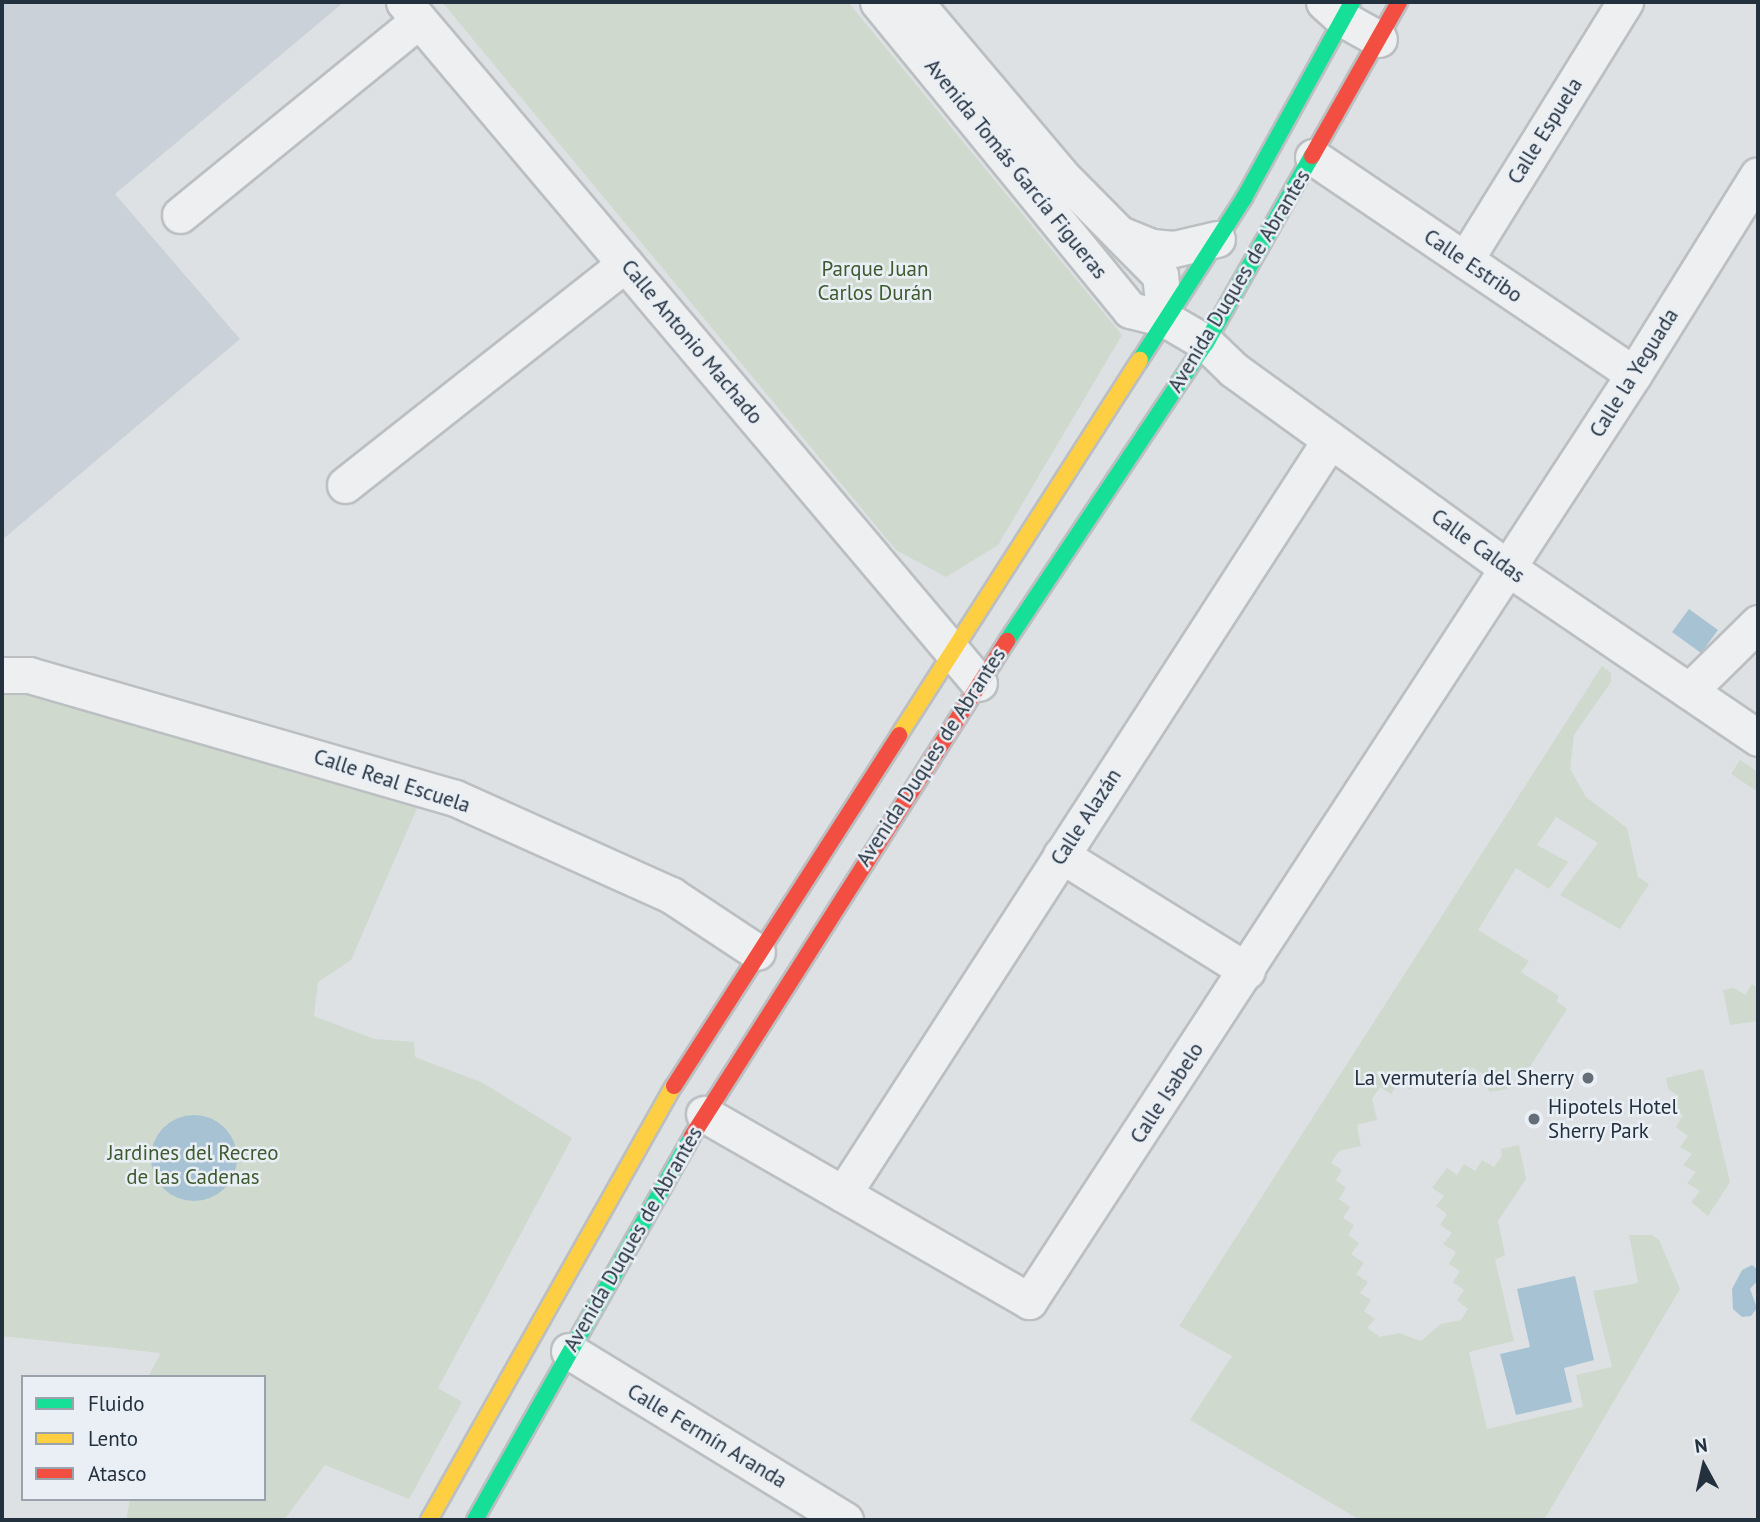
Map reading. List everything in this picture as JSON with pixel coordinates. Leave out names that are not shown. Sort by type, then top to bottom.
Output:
[{"type":"street","name":"Avenida Tomás García Figueras","points":[[878,2],[1130,310],[1165,319],[1206,343]]},
{"type":"street","name":"Avenida Tomás García Figueras","points":[[915,2],[1061,175],[1160,275],[1165,319]]},
{"type":"street","name":"Avenida Duques de Abrantes","points":[[475,1520],[704,1114],[979,684],[1206,343],[1399,2]]},
{"type":"street","name":"Calle Espuela","points":[[1465,260],[1625,2]]},
{"type":"street","name":"Avenida Duques de Abrantes","points":[[429,1520],[670,1093],[757,952],[1217,239],[1340,8]]},
{"type":"street","points":[[1340,8],[1379,39]]},
{"type":"street","points":[[180,215],[411,11]]},
{"type":"street","name":"Calle Antonio Machado","points":[[411,11],[979,684]]},
{"type":"street","name":"Calle Estribo","points":[[1313,157],[1634,374]]},
{"type":"street","name":"Calle la Yeguada","points":[[1508,568],[1634,374],[1758,175]]},
{"type":"street","name":"Avenida Tomás García Figueras","points":[[1119,234],[1152,247],[1174,249],[1217,239]]},
{"type":"street","points":[[345,485],[625,264]]},
{"type":"street","name":"Calle Caldas","points":[[1206,343],[1234,370],[1508,568],[1758,737]]},
{"type":"street","name":"Calle Alazán","points":[[844,1194],[1330,440]]},
{"type":"street","name":"Calle Isabelo","points":[[704,1114],[1029,1301],[1508,568]]},
{"type":"street","points":[[1689,691],[1758,623]]},
{"type":"street","name":"Calle Real Escuela","points":[[2,676],[29,675],[455,798],[671,895],[757,952]]},
{"type":"street","points":[[1061,855],[1247,971]]},
{"type":"street","name":"Calle Fermín Aranda","points":[[569,1351],[845,1520]]},
{"type":"shaded area","points":[[2,2],[344,2],[115,194],[240,339],[2,540]]},
{"type":"green space","name":"Parque Juan Carlos Durán","points":[[442,2],[848,2],[1122,335],[998,545],[946,577],[896,550]]},
{"type":"green space","points":[[1602,666],[1611,673],[1611,682],[1574,735],[1570,769],[1586,797],[1627,828],[1638,877],[1649,884],[1620,929],[1560,895],[1598,843],[1556,817],[1537,845],[1568,862],[1549,889],[1516,868],[1478,930],[1529,961],[1521,972],[1559,996],[1556,1001],[1567,1009],[1524,1076],[1512,1069],[1505,1079],[1508,1089],[1489,1092],[1485,1075],[1472,1067],[1465,1078],[1454,1071],[1446,1082],[1436,1075],[1428,1086],[1418,1078],[1410,1090],[1399,1082],[1391,1094],[1380,1087],[1372,1099],[1377,1120],[1357,1125],[1361,1146],[1339,1151],[1331,1163],[1342,1170],[1336,1180],[1346,1188],[1339,1199],[1350,1207],[1343,1218],[1354,1225],[1348,1235],[1359,1243],[1351,1254],[1364,1263],[1356,1274],[1368,1282],[1360,1293],[1371,1300],[1364,1311],[1375,1319],[1367,1328],[1380,1337],[1399,1333],[1421,1341],[1441,1324],[1461,1320],[1468,1309],[1457,1300],[1464,1290],[1453,1282],[1460,1271],[1449,1264],[1456,1252],[1443,1244],[1452,1233],[1440,1225],[1447,1214],[1436,1206],[1444,1196],[1432,1188],[1447,1168],[1457,1175],[1464,1164],[1475,1171],[1482,1160],[1494,1167],[1502,1156],[1501,1149],[1519,1145],[1526,1179],[1498,1221],[1505,1255],[1495,1260],[1514,1341],[1469,1352],[1487,1429],[1583,1407],[1576,1375],[1612,1367],[1593,1291],[1638,1283],[1629,1235],[1652,1235],[1659,1240],[1680,1289],[1544,1520],[1360,1520],[1190,1420],[1232,1356],[1179,1326]]},
{"type":"green space","name":"Jardines del Recreo de las Cadenas","points":[[14,675],[418,806],[351,960],[318,982],[314,1016],[374,1039],[414,1042],[415,1057],[483,1083],[572,1138],[438,1388],[462,1402],[409,1499],[325,1465],[284,1520],[126,1520],[130,1501],[266,1501],[266,1375],[149,1375],[161,1353],[2,1336],[2,677]]},
{"type":"green space","points":[[1740,760],[1758,772],[1758,792],[1731,774]]},
{"type":"green space","points":[[1752,984],[1758,988],[1758,1021],[1730,1025],[1723,990],[1734,988],[1745,995]]},
{"type":"green space","points":[[1703,1069],[1730,1182],[1708,1216],[1691,1202],[1700,1191],[1687,1183],[1696,1172],[1683,1165],[1692,1154],[1680,1147],[1688,1136],[1676,1127],[1683,1115],[1671,1108],[1679,1096],[1668,1089],[1666,1078]]},
{"type":"water","points":[[1689,609],[1718,630],[1701,653],[1672,632]]},
{"type":"water","points":[[194,1115],[218,1122],[230,1134],[237,1158],[230,1182],[218,1194],[194,1201],[170,1194],[158,1182],[151,1158],[158,1134],[170,1122]]},
{"type":"water","points":[[1752,1265],[1758,1270],[1758,1280],[1750,1289],[1757,1308],[1751,1316],[1742,1317],[1733,1309],[1732,1289],[1742,1270]]},
{"type":"water","points":[[1575,1276],[1594,1360],[1564,1368],[1572,1402],[1516,1415],[1500,1354],[1530,1347],[1517,1289]]},
{"type":"traffic: fast","points":[[1140,360],[1244,198],[1352,2]]},
{"type":"traffic: fast","points":[[1007,641],[1206,343],[1312,156]]},
{"type":"traffic: fast","points":[[475,1520],[692,1136]]},
{"type":"traffic: slow","points":[[899,735],[1140,360]]},
{"type":"traffic: slow","points":[[429,1520],[674,1086]]},
{"type":"traffic: jam","points":[[1312,156],[1399,2]]},
{"type":"traffic: jam","points":[[692,1136],[1007,641]]},
{"type":"traffic: jam","points":[[674,1086],[899,735]]},
{"type":"place","name":"La vermutería del Sherry","points":[[1588,1078]]},
{"type":"place","name":"Hipotels Hotel Sherry Park","points":[[1534,1119]]}]
